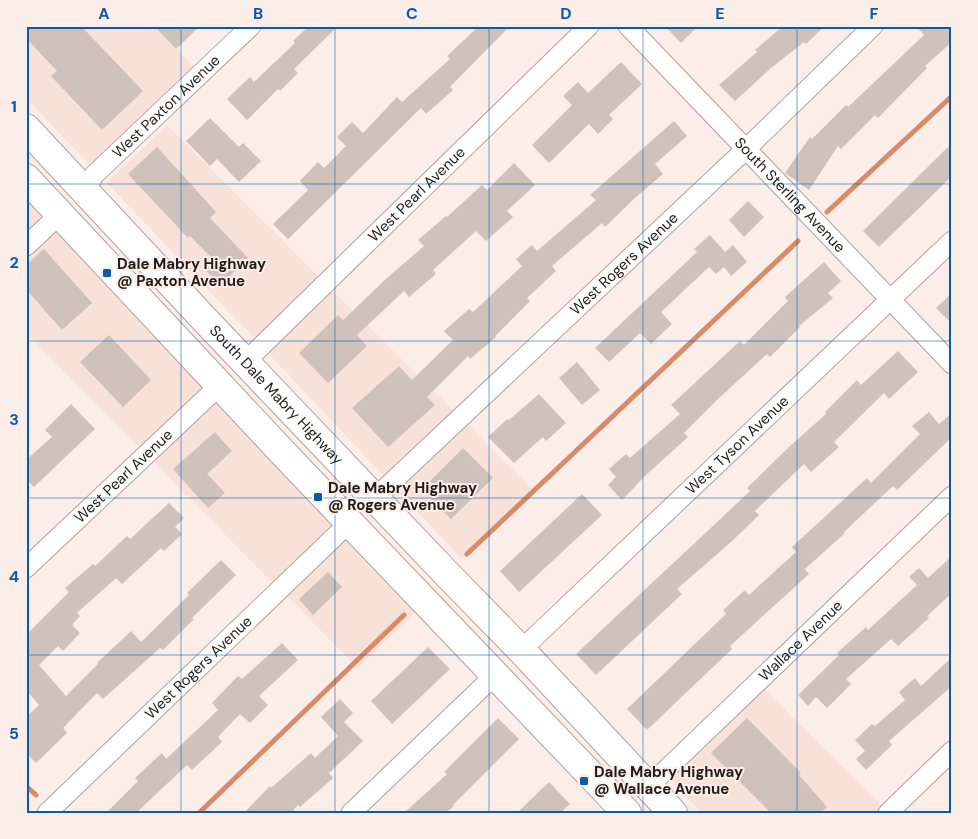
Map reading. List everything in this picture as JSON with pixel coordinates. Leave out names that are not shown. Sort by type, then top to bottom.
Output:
[{"type":"main road","name":"South Dale Mabry Highway","points":[[26,128],[245,362],[674,813]]},
{"type":"main road","points":[[26,166],[55,185],[71,192],[85,191]]},
{"type":"main road","points":[[26,178],[285,455],[496,674],[623,811],[638,805],[654,813]]},
{"type":"main road","points":[[60,214],[73,208],[89,214],[150,261]]},
{"type":"main road","points":[[285,455],[348,499],[359,501],[375,498]]},
{"type":"main road","points":[[350,522],[363,517],[378,523],[445,572]]},
{"type":"main road","points":[[553,735],[618,782],[635,788],[649,786]]},
{"type":"street","name":"West Paxton Avenue","points":[[85,191],[94,175],[251,26]]},
{"type":"street","name":"West Pearl Avenue","points":[[245,362],[589,26]]},
{"type":"street","name":"South Sterling Avenue","points":[[628,26],[952,364]]},
{"type":"street","name":"West Rogers Avenue","points":[[375,498],[746,149],[873,26]]},
{"type":"street","points":[[26,246],[60,214]]},
{"type":"street","name":"West Tyson Avenue","points":[[521,650],[952,241]]},
{"type":"street","name":"West Pearl Avenue","points":[[26,568],[220,385]]},
{"type":"street","name":"Wallace Avenue","points":[[649,786],[952,496]]},
{"type":"street","name":"West Rogers Avenue","points":[[47,813],[350,522]]},
{"type":"street","points":[[351,813],[496,674]]},
{"type":"street","points":[[888,813],[952,751]]},
{"type":"shaded area","points":[[26,26],[154,26],[197,70],[94,169],[26,98]]},
{"type":"shaded area","points":[[167,125],[319,277],[255,339],[107,183]]},
{"type":"shaded area","points":[[26,190],[48,213],[26,233]]},
{"type":"shaded area","points":[[61,226],[208,384],[140,448],[26,333],[26,259]]},
{"type":"shaded area","points":[[332,290],[454,411],[384,476],[268,353]]},
{"type":"shaded area","points":[[221,398],[336,522],[273,583],[153,461]]},
{"type":"shaded area","points":[[467,424],[533,490],[462,559],[397,490]]},
{"type":"shaded area","points":[[349,536],[417,610],[358,668],[287,596]]},
{"type":"shaded area","points":[[764,689],[882,806],[875,813],[702,813],[670,779]]},
{"type":"building","points":[[26,26],[81,26],[143,91],[102,130],[51,76],[57,71],[26,38]]},
{"type":"building","points":[[154,26],[200,26],[176,49]]},
{"type":"building","points":[[309,26],[338,26],[294,69],[298,73],[280,91],[278,89],[247,120],[227,99],[250,77],[254,82],[295,43],[293,41]]},
{"type":"building","points":[[479,26],[510,26],[450,87],[453,90],[426,114],[421,108],[288,239],[273,224],[308,190],[300,181],[318,162],[324,168],[346,146],[337,137],[352,122],[363,133],[397,97],[402,102],[450,59],[447,56]]},
{"type":"building","points":[[665,26],[698,26],[681,43]]},
{"type":"building","points":[[783,26],[825,26],[806,44],[804,42],[771,68],[735,101],[719,85]]},
{"type":"building","points":[[916,26],[946,26],[952,33],[952,42],[925,66],[927,68],[878,118],[875,115],[841,149],[838,146],[809,190],[785,173],[810,137],[812,139],[846,105],[848,107],[924,35]]},
{"type":"building","points":[[621,62],[642,84],[609,115],[613,119],[598,134],[589,124],[549,163],[532,145],[572,105],[563,96],[578,82],[588,93]]},
{"type":"building","points":[[210,118],[239,147],[243,143],[261,161],[239,182],[217,159],[210,166],[186,141]]},
{"type":"building","points":[[674,121],[687,136],[655,164],[663,174],[605,227],[602,223],[552,266],[556,271],[527,298],[530,301],[496,337],[470,359],[468,356],[427,397],[435,405],[388,447],[352,408],[399,366],[412,380],[453,340],[444,331],[469,309],[473,312],[522,266],[516,259],[532,245],[537,251],[596,200],[590,195]]},
{"type":"building","points":[[952,143],[952,176],[879,247],[863,231]]},
{"type":"building","points":[[157,147],[216,212],[210,218],[248,258],[221,285],[203,268],[212,258],[190,236],[188,238],[128,174]]},
{"type":"building","points":[[514,163],[535,185],[507,211],[513,217],[486,241],[476,231],[433,270],[436,274],[409,297],[404,291],[357,335],[367,346],[328,383],[299,353],[338,315],[343,320],[424,246],[418,240],[482,185],[487,190]]},
{"type":"building","points":[[748,201],[764,217],[744,237],[729,220]]},
{"type":"building","points":[[710,235],[725,252],[733,245],[747,262],[731,276],[724,267],[716,274],[709,267],[661,312],[672,324],[651,344],[640,333],[609,362],[595,348],[697,252],[694,249]]},
{"type":"building","points":[[44,249],[92,303],[62,330],[26,289],[26,265]]},
{"type":"building","points":[[824,262],[841,281],[828,293],[833,298],[799,326],[770,357],[767,354],[719,398],[684,433],[688,437],[646,475],[622,500],[608,485],[616,477],[609,469],[626,454],[630,458],[680,414],[671,405],[740,341],[744,345],[788,301],[785,297]]},
{"type":"building","points":[[952,293],[952,324],[936,308]]},
{"type":"building","points":[[109,335],[151,380],[123,407],[80,362]]},
{"type":"building","points":[[898,351],[918,372],[889,399],[884,393],[834,442],[839,447],[811,472],[804,464],[755,511],[759,515],[677,589],[682,594],[596,675],[576,654],[750,491],[747,488],[826,414],[825,412],[857,380],[861,385]]},
{"type":"building","points":[[577,362],[600,390],[582,405],[559,378]]},
{"type":"building","points":[[539,394],[566,423],[546,441],[543,437],[514,463],[488,437],[507,419],[509,420]]},
{"type":"building","points":[[71,404],[95,429],[34,487],[26,479],[26,460],[52,437],[45,430]]},
{"type":"building","points":[[929,412],[939,424],[952,413],[952,437],[897,490],[893,486],[805,569],[809,574],[730,646],[732,649],[647,730],[627,709],[726,614],[723,610],[745,590],[749,595],[796,552],[792,547],[867,478],[871,483],[920,434],[912,426]]},
{"type":"building","points":[[215,432],[232,451],[207,474],[225,493],[208,508],[173,469]]},
{"type":"building","points":[[463,448],[493,478],[451,519],[429,497],[437,489],[430,481]]},
{"type":"building","points":[[582,494],[602,515],[519,592],[500,571]]},
{"type":"building","points":[[169,503],[184,518],[175,527],[182,534],[164,551],[161,548],[122,584],[116,578],[77,613],[80,616],[72,625],[80,633],[63,651],[58,646],[39,665],[66,696],[131,631],[141,642],[189,595],[187,593],[221,560],[236,575],[192,618],[194,619],[163,650],[160,648],[103,699],[97,693],[63,728],[67,733],[36,763],[26,753],[26,717],[39,705],[26,690],[26,635],[69,592],[65,588],[93,564],[95,566],[127,536],[130,539]]},
{"type":"building","points":[[952,556],[952,593],[927,616],[929,618],[898,646],[891,639],[846,679],[851,684],[827,708],[816,697],[808,706],[798,695],[839,655],[837,653],[866,627],[868,630],[917,585],[909,577],[919,568],[928,578]]},
{"type":"building","points":[[328,572],[342,587],[313,615],[299,599]]},
{"type":"building","points":[[282,643],[298,660],[259,696],[268,705],[250,723],[240,714],[218,737],[222,742],[192,770],[187,765],[136,813],[106,813],[138,781],[135,778],[162,753],[166,759],[218,710],[212,703],[238,676],[242,679]]},
{"type":"building","points":[[428,647],[450,669],[392,724],[371,701]]},
{"type":"building","points":[[952,657],[952,686],[889,741],[892,745],[866,770],[856,759],[865,751],[855,740],[872,724],[875,726],[905,700],[899,692],[915,678],[921,686]]},
{"type":"building","points":[[340,699],[353,713],[344,722],[363,741],[329,773],[333,778],[300,807],[298,805],[291,813],[244,813],[270,786],[271,788],[311,753],[315,758],[338,736],[321,717]]},
{"type":"building","points":[[498,718],[519,739],[454,806],[446,813],[404,813],[447,774],[444,772]]},
{"type":"building","points":[[747,718],[801,773],[799,775],[827,807],[820,813],[771,813],[711,753]]},
{"type":"building","points":[[549,782],[570,804],[560,813],[517,813]]},
{"type":"waterway","points":[[827,212],[952,96]]},
{"type":"waterway","points":[[467,554],[798,241]]},
{"type":"waterway","points":[[199,813],[404,615]]},
{"type":"waterway","points":[[26,786],[36,795]]},
{"type":"place","name":"Dale Mabry Highway @ Paxton Avenue","points":[[107,273]]},
{"type":"place","name":"Dale Mabry Highway @ Rogers Avenue","points":[[318,497]]},
{"type":"place","name":"Dale Mabry Highway @ Wallace Avenue","points":[[584,781]]}]
